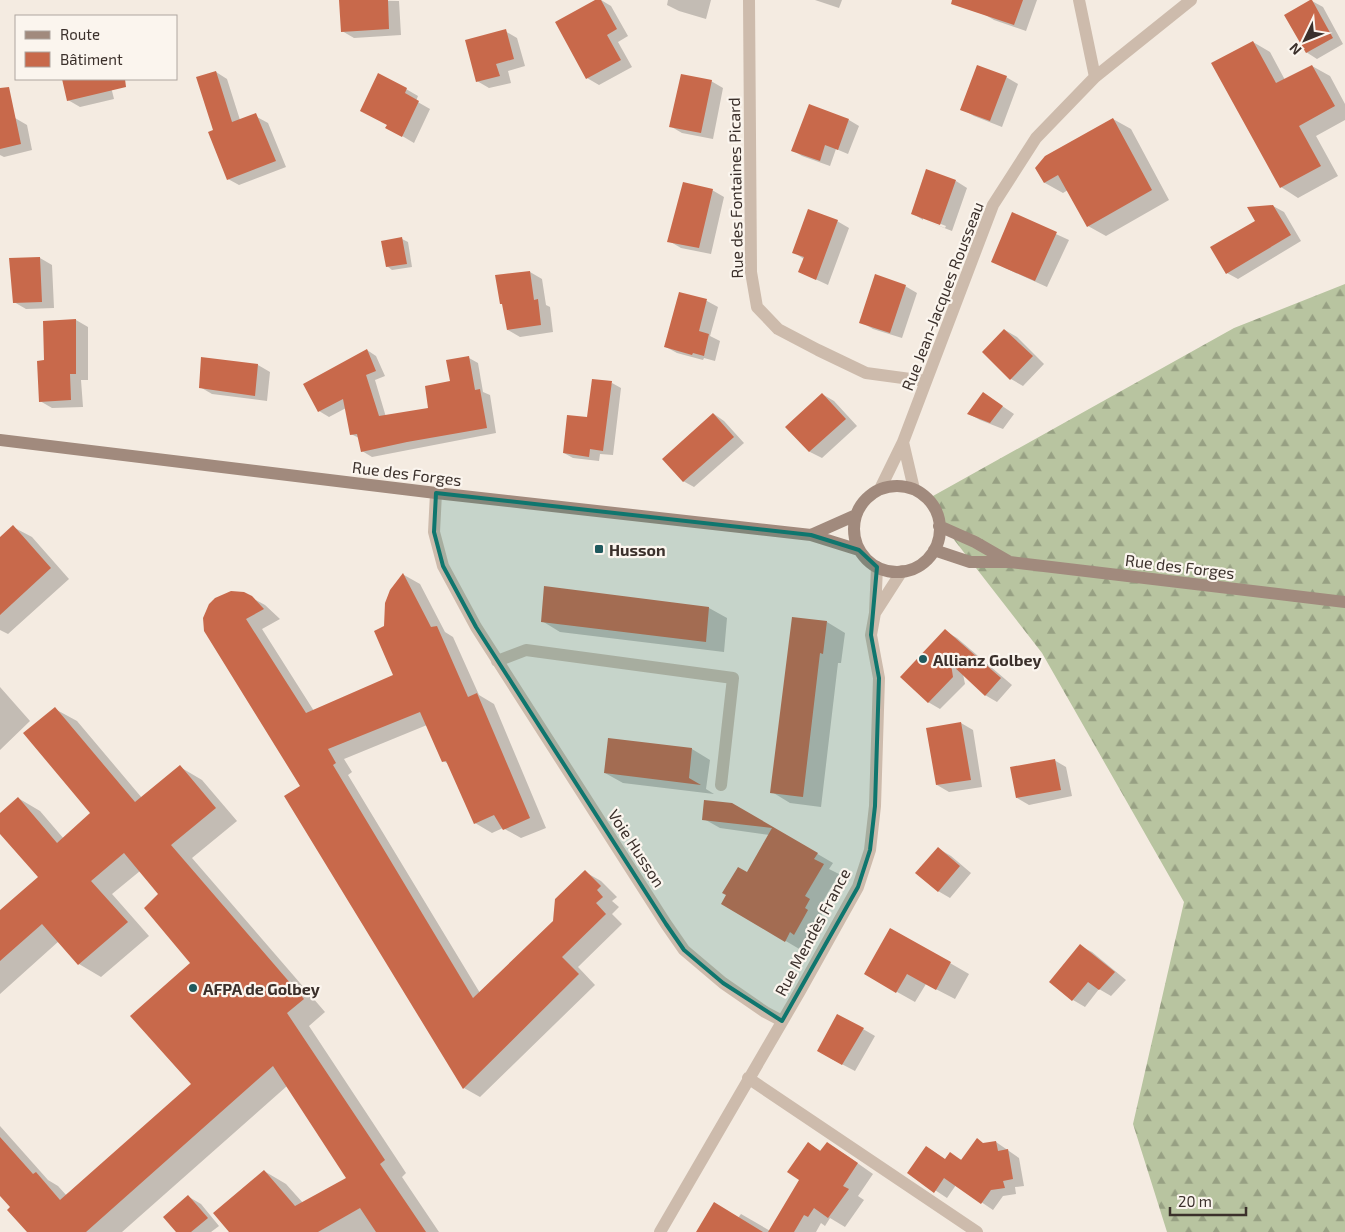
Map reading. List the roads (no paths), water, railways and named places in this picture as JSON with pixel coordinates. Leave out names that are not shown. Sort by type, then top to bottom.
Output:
[{"type":"main road","name":"Rue des Forges","points":[[0,440],[436,493],[811,535],[859,550]]},
{"type":"main road","points":[[891,486],[903,486],[914,489],[932,504],[937,514],[938,538],[934,550],[920,564],[902,571],[889,571],[877,567],[859,550],[855,538],[854,526],[856,515],[865,500],[880,489],[891,486]]},
{"type":"main road","points":[[811,535],[856,515]]},
{"type":"main road","name":"Rue des Forges","points":[[939,526],[975,542],[1010,562]]},
{"type":"main road","name":"Rue des Forges","points":[[934,550],[970,562],[1010,562],[1345,602]]},
{"type":"street","name":"Rue des Fontaines Picard","points":[[749,0],[751,272],[757,307],[778,329],[866,373],[925,381]]},
{"type":"street","points":[[1079,0],[1095,77]]},
{"type":"street","name":"Rue Jean-Jacques Rousseau","points":[[880,489],[903,442],[993,205],[1036,138],[1095,77],[1191,0]]},
{"type":"street","points":[[903,442],[914,489]]},
{"type":"street","name":"Voie Husson","points":[[436,493],[434,532],[443,566],[476,627],[684,950],[723,984],[765,1012],[782,1020]]},
{"type":"street","name":"Rue Mendès France","points":[[660,1232],[858,887],[870,850],[875,806],[879,678],[871,635],[875,612],[877,567]]},
{"type":"street","name":"Rue Mendès France","points":[[875,612],[902,571]]},
{"type":"street","points":[[497,661],[526,650],[733,678],[721,785]]},
{"type":"street","points":[[748,1078],[977,1232]]},
{"type":"place","name":"Husson","points":[[599,549]]},
{"type":"place","name":"Allianz Golbey","points":[[923,659]]},
{"type":"place","name":"AFPA de Golbey","points":[[193,988]]}]
